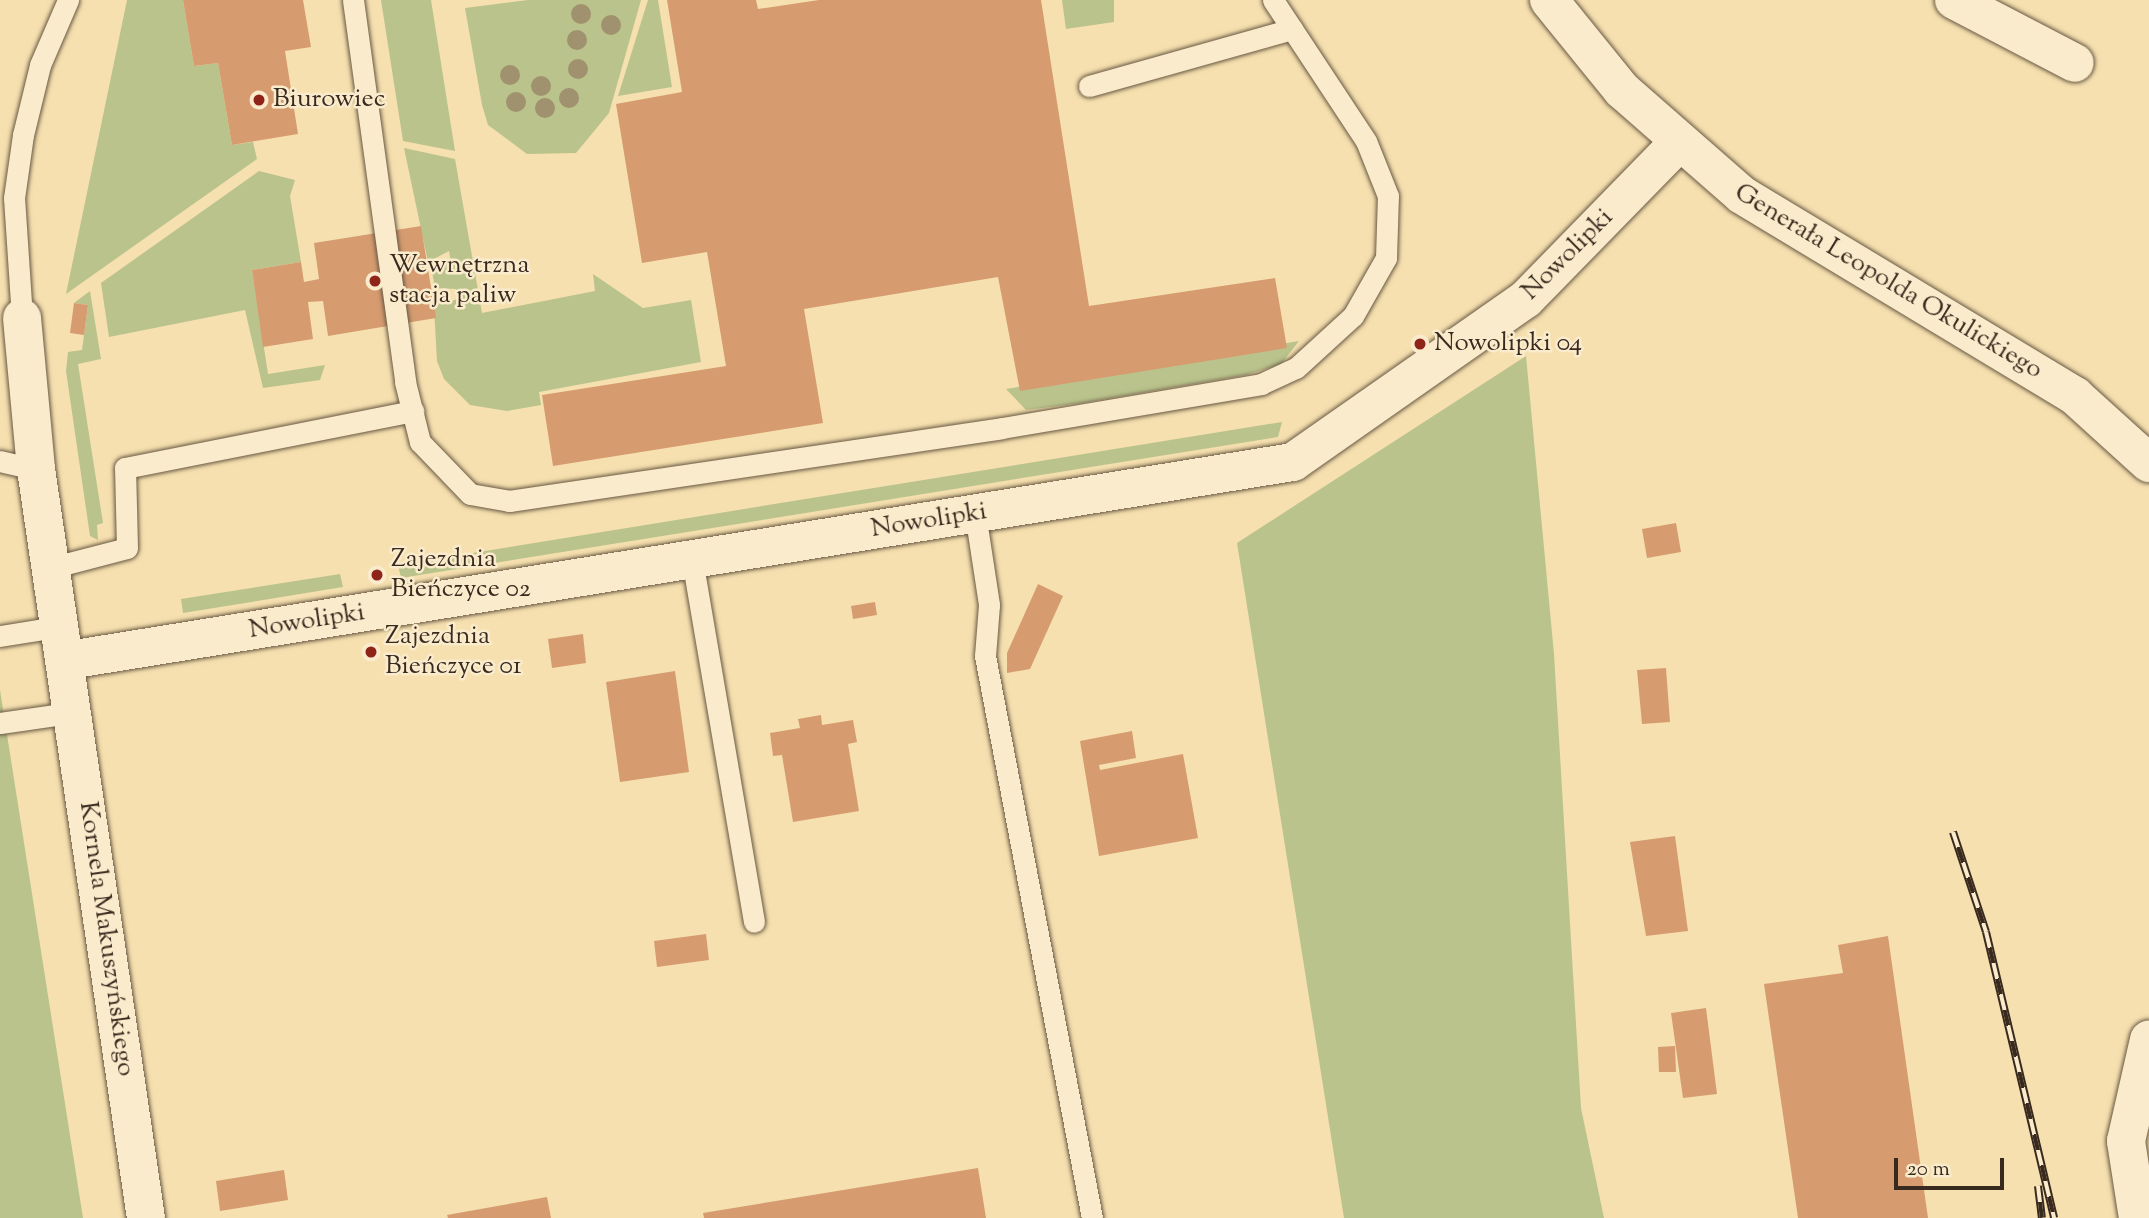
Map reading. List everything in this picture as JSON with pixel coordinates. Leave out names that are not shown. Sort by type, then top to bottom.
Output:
[{"type":"street","name":"Generała Leopolda Okulickiego","points":[[1549,0],[1622,90],[1678,143],[1814,243],[2075,396],[2149,463]]},
{"type":"street","points":[[1954,0],[2075,63]]},
{"type":"street","name":"Nowolipki","points":[[66,643],[692,559],[1293,462],[1526,299],[1678,143]]},
{"type":"street","name":"Kornela Makuszyńskiego","points":[[22,318],[18,465],[54,567],[146,1218]]},
{"type":"street","points":[[2138,1218],[2126,1141],[2149,1040]]},
{"type":"lane","points":[[22,318],[14,198],[23,135],[40,65],[68,0]]},
{"type":"lane","points":[[353,0],[413,411],[420,442],[470,494],[509,501],[1261,384],[1325,345],[1353,316],[1386,258],[1388,196],[1366,141],[1273,0]]},
{"type":"lane","points":[[1089,86],[1292,29]]},
{"type":"lane","points":[[54,567],[127,548],[125,468],[413,411]]},
{"type":"lane","points":[[975,513],[989,605],[985,656],[1092,1218]]},
{"type":"lane","points":[[692,559],[754,922]]},
{"type":"lane","points":[[0,636],[66,643]]},
{"type":"lane","points":[[0,723],[76,712]]},
{"type":"green space","points":[[127,0],[183,0],[194,66],[218,63],[232,145],[253,142],[257,159],[66,294]]},
{"type":"green space","points":[[381,0],[431,0],[455,151],[403,141]]},
{"type":"green space","points":[[528,0],[641,0],[609,113],[576,153],[527,154],[488,125],[465,8]]},
{"type":"green space","points":[[648,0],[658,0],[672,87],[618,96]]},
{"type":"green space","points":[[1062,0],[1114,0],[1114,22],[1066,29]]},
{"type":"green space","points":[[404,148],[455,159],[482,313],[595,291],[593,274],[643,308],[691,300],[701,362],[539,392],[541,405],[507,411],[470,405],[444,379],[437,361],[433,290],[446,293],[448,302],[458,299],[456,289],[435,288],[431,266],[451,262],[449,251],[428,262]]},
{"type":"green space","points":[[259,171],[295,180],[290,196],[301,262],[252,270],[268,374],[325,365],[320,380],[263,388],[245,310],[109,337],[101,283]]},
{"type":"green space","points":[[90,291],[101,359],[78,364],[103,523],[97,525],[98,540],[90,536],[66,371],[68,352],[82,350],[88,305],[74,303]]},
{"type":"green space","points":[[1299,341],[1281,364],[1246,375],[1082,403],[1026,410],[1006,389]]},
{"type":"green space","points":[[1526,356],[1554,654],[1581,1108],[1604,1218],[1344,1218],[1237,543]]},
{"type":"green space","points":[[1282,422],[1278,437],[401,578],[398,565]]},
{"type":"green space","points":[[340,574],[343,587],[183,613],[181,599]]},
{"type":"green space","points":[[0,690],[83,1218],[0,1218]]},
{"type":"building","name":"Biurowiec","points":[[183,0],[303,0],[311,47],[285,51],[298,134],[232,145],[218,63],[194,66]]},
{"type":"building","points":[[667,0],[756,0],[758,9],[819,0],[1041,0],[1089,306],[1275,278],[1287,348],[1020,391],[998,277],[804,309],[823,423],[553,466],[542,395],[726,366],[707,252],[642,263],[616,104],[682,92]]},
{"type":"building","points":[[421,226],[436,318],[328,336],[323,301],[308,302],[313,339],[263,347],[252,270],[301,262],[304,282],[319,279],[314,243]]},
{"type":"building","points":[[74,303],[88,305],[84,335],[70,333]]},
{"type":"building","points":[[1676,523],[1681,552],[1647,558],[1642,529]]},
{"type":"building","points":[[1038,584],[1063,596],[1030,669],[1007,673],[1007,653]]},
{"type":"building","points":[[875,602],[877,615],[853,619],[851,606]]},
{"type":"building","points":[[583,634],[586,663],[552,668],[548,639]]},
{"type":"building","points":[[1666,668],[1670,722],[1642,724],[1637,670]]},
{"type":"building","points":[[675,671],[689,772],[620,782],[606,682]]},
{"type":"building","points":[[821,715],[822,725],[853,720],[857,742],[848,744],[859,811],[793,822],[782,755],[773,756],[770,733],[800,728],[798,719]]},
{"type":"building","points":[[1132,731],[1136,758],[1099,765],[1100,770],[1183,754],[1198,838],[1099,856],[1080,741]]},
{"type":"building","points":[[1675,836],[1688,931],[1646,936],[1630,842]]},
{"type":"building","points":[[706,934],[709,960],[657,967],[654,941]]},
{"type":"building","points":[[1888,936],[1928,1218],[1798,1218],[1764,984],[1843,973],[1838,945]]},
{"type":"building","points":[[1706,1008],[1717,1094],[1683,1098],[1671,1013]]},
{"type":"building","points":[[1675,1046],[1676,1072],[1659,1072],[1658,1047]]},
{"type":"building","points":[[978,1168],[986,1218],[704,1218],[703,1213]]},
{"type":"building","points":[[284,1170],[288,1200],[220,1211],[216,1181]]},
{"type":"building","points":[[547,1197],[551,1218],[448,1218],[447,1215]]},
{"type":"railway","points":[[1953,832],[1986,932],[2054,1218]]},
{"type":"railway","points":[[2038,1186],[2042,1218]]},
{"type":"place","name":"Biurowiec","points":[[259,100]]},
{"type":"place","name":"Wewnętrzna stacja paliw","points":[[375,281]]},
{"type":"place","name":"Nowolipki 04","points":[[1420,344]]},
{"type":"place","name":"Zajezdnia Bieńczyce 02","points":[[377,575]]},
{"type":"place","name":"Zajezdnia Bieńczyce 01","points":[[371,652]]}]
